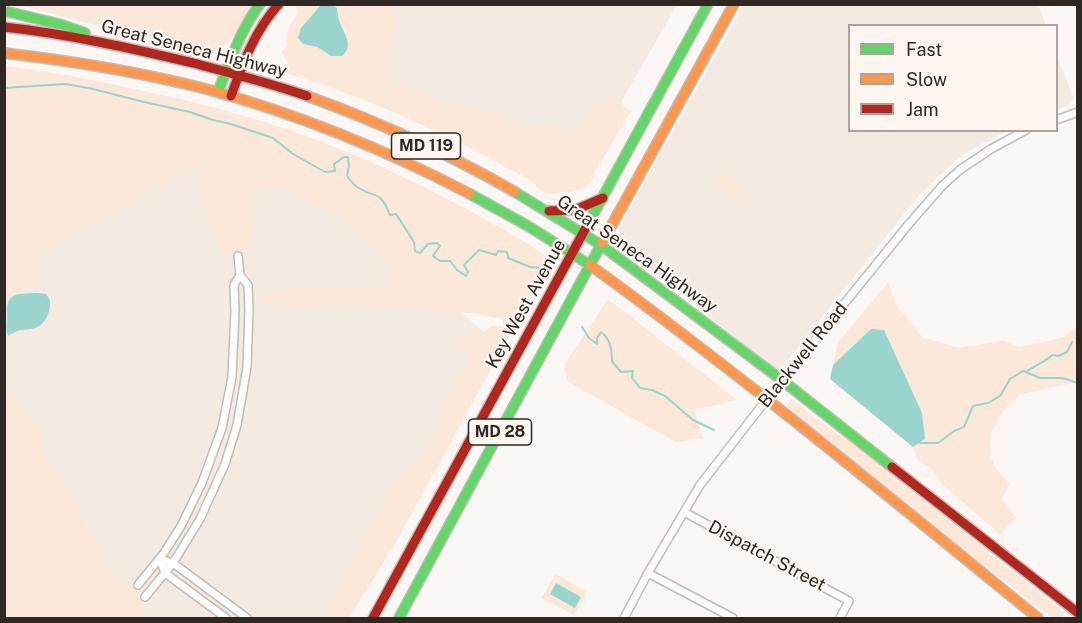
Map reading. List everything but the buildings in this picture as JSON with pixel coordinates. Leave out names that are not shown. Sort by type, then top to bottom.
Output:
[{"type":"main road","points":[[218,92],[246,25],[260,4]]},
{"type":"main road","points":[[231,96],[258,32],[279,4]]},
{"type":"main road","name":"Key West Avenue","points":[[373,618],[708,4]]},
{"type":"main road","name":"Key West Avenue","points":[[399,618],[734,4]]},
{"type":"main road","points":[[4,11],[59,24],[110,43]]},
{"type":"main road","name":"Great Seneca Highway","points":[[4,27],[37,30],[110,43],[273,85],[422,143],[484,175],[549,211],[601,245],[783,381],[1077,613]]},
{"type":"main road","name":"Great Seneca Highway","points":[[4,53],[111,67],[218,92],[323,126],[379,149],[522,222],[590,265],[660,316],[767,399],[1038,618]]},
{"type":"main road","points":[[549,211],[570,212],[603,198]]},
{"type":"street","points":[[1058,119],[1077,112]]},
{"type":"street","name":"Blackwell Road","points":[[624,618],[700,485],[908,225],[943,185],[961,170],[991,149],[1022,132]]},
{"type":"street","points":[[145,597],[173,563],[200,519],[225,464],[240,412],[247,367],[249,309],[248,285],[240,275],[238,256]]},
{"type":"street","points":[[138,585],[160,559],[181,526],[202,483],[224,422],[232,377],[234,285],[240,275]]},
{"type":"street","name":"Dispatch Street","points":[[684,512],[849,601],[840,618]]},
{"type":"street","points":[[160,559],[173,563],[247,618]]},
{"type":"street","points":[[160,559],[165,573],[226,618]]},
{"type":"street","points":[[648,573],[733,618]]},
{"type":"shaded area","points":[[19,5],[253,5],[238,31],[223,47],[217,50],[198,51]]},
{"type":"shaded area","points":[[295,5],[321,5],[313,46],[331,56],[346,33],[339,21],[337,8],[333,5],[399,5],[387,71],[390,79],[445,102],[490,112],[498,118],[530,130],[534,124],[568,130],[577,129],[590,119],[590,111],[595,103],[604,104],[612,97],[621,99],[624,107],[631,111],[588,185],[577,190],[549,195],[537,188],[535,183],[415,121],[352,95],[288,74],[288,62],[282,51],[287,46],[289,29],[298,14]]},
{"type":"shaded area","points":[[388,5],[677,5],[579,175],[361,79]]},
{"type":"shaded area","points":[[744,5],[1038,5],[1046,24],[848,24],[848,132],[1004,132],[974,148],[953,163],[920,194],[782,367],[771,367],[624,248],[618,241],[619,228]]},
{"type":"shaded area","points":[[1058,59],[1073,96],[1072,102],[1058,110]]},
{"type":"shaded area","points":[[5,66],[72,76],[182,100],[309,137],[379,166],[446,198],[522,240],[546,257],[550,267],[548,277],[531,296],[395,544],[349,618],[323,618],[399,477],[417,462],[438,430],[448,396],[457,377],[470,362],[468,353],[459,347],[458,341],[471,333],[485,331],[492,326],[503,326],[503,319],[419,307],[262,304],[262,295],[287,288],[374,289],[379,285],[384,287],[390,281],[387,275],[391,270],[371,245],[331,212],[308,204],[285,188],[272,184],[254,189],[252,192],[258,201],[250,250],[223,253],[204,208],[199,174],[196,172],[183,175],[167,183],[44,253],[37,265],[36,288],[15,291],[5,298]]},
{"type":"shaded area","points":[[189,143],[288,157],[497,344],[348,618],[119,618],[5,404],[4,247]]},
{"type":"shaded area","points":[[724,172],[744,188],[735,199],[715,183]]},
{"type":"shaded area","points":[[888,283],[898,308],[923,338],[958,348],[1003,341],[1020,347],[1062,338],[1077,327],[1077,382],[1021,394],[1004,410],[991,432],[990,453],[994,466],[1009,484],[1002,498],[1016,518],[1000,534],[943,485],[932,469],[916,458],[913,447],[925,439],[871,330],[833,365],[838,342]]},
{"type":"shaded area","points":[[608,299],[737,400],[694,410],[703,438],[676,442],[568,382],[564,365]]},
{"type":"shaded area","points":[[4,375],[24,413],[39,426],[43,434],[44,454],[49,465],[66,486],[101,552],[100,559],[106,563],[111,572],[128,581],[145,610],[143,618],[5,618]]},
{"type":"shaded area","points":[[792,399],[852,443],[1065,613],[1060,618],[1052,618],[1006,582],[970,558],[785,409]]},
{"type":"shaded area","points":[[555,574],[587,592],[574,615],[542,598]]},
{"type":"water","points":[[321,5],[333,5],[337,8],[339,21],[348,44],[342,56],[331,56],[317,47],[303,44],[298,38],[301,28]]},
{"type":"water","points":[[46,294],[50,300],[49,312],[45,320],[35,328],[19,330],[8,336],[7,306],[9,301],[15,295]]},
{"type":"water","points":[[871,329],[884,330],[922,413],[925,439],[913,447],[830,379],[833,365]]},
{"type":"water","points":[[556,583],[581,597],[575,608],[550,594]]},
{"type":"waterway","points":[[4,88],[66,84],[190,112],[273,138],[293,154],[325,172],[335,171],[334,164],[348,157],[347,176],[357,187],[380,198],[390,215],[396,214],[414,242],[415,251],[420,253],[428,244],[437,243],[440,246],[433,256],[440,261],[450,261],[466,276],[468,272],[464,265],[479,250],[496,255],[498,251],[507,252],[508,258],[530,267],[546,268]]},
{"type":"waterway","points":[[582,327],[589,338],[597,344],[597,338],[601,332],[607,338],[612,361],[621,372],[633,371],[632,378],[640,388],[665,396],[693,420],[714,430]]},
{"type":"waterway","points":[[1026,372],[1052,355],[1058,356],[1067,352],[1072,342]]},
{"type":"waterway","points":[[920,443],[938,443],[954,431],[964,427],[973,406],[988,403],[1000,396],[1010,379],[1023,371],[1040,378],[1062,378],[1078,383]]},
{"type":"traffic: fast","points":[[218,92],[241,36],[260,4]]},
{"type":"traffic: fast","points":[[588,224],[708,4]]},
{"type":"traffic: fast","points":[[4,11],[59,24],[85,33]]},
{"type":"traffic: fast","points":[[515,192],[601,245]]},
{"type":"traffic: fast","points":[[470,194],[528,226],[590,265]]},
{"type":"traffic: fast","points":[[399,618],[602,243]]},
{"type":"traffic: fast","points":[[601,245],[783,381],[892,467]]},
{"type":"traffic: slow","points":[[602,243],[734,4]]},
{"type":"traffic: slow","points":[[4,53],[131,72],[240,99],[341,134],[470,194]]},
{"type":"traffic: slow","points":[[307,96],[413,140],[515,192]]},
{"type":"traffic: slow","points":[[590,265],[760,394],[1038,618]]},
{"type":"traffic: jam","points":[[231,96],[256,36],[279,4]]},
{"type":"traffic: jam","points":[[4,27],[146,52],[236,74],[307,96]]},
{"type":"traffic: jam","points":[[549,211],[575,210],[603,198]]},
{"type":"traffic: jam","points":[[373,618],[588,224]]},
{"type":"traffic: jam","points":[[892,467],[1078,613]]}]
